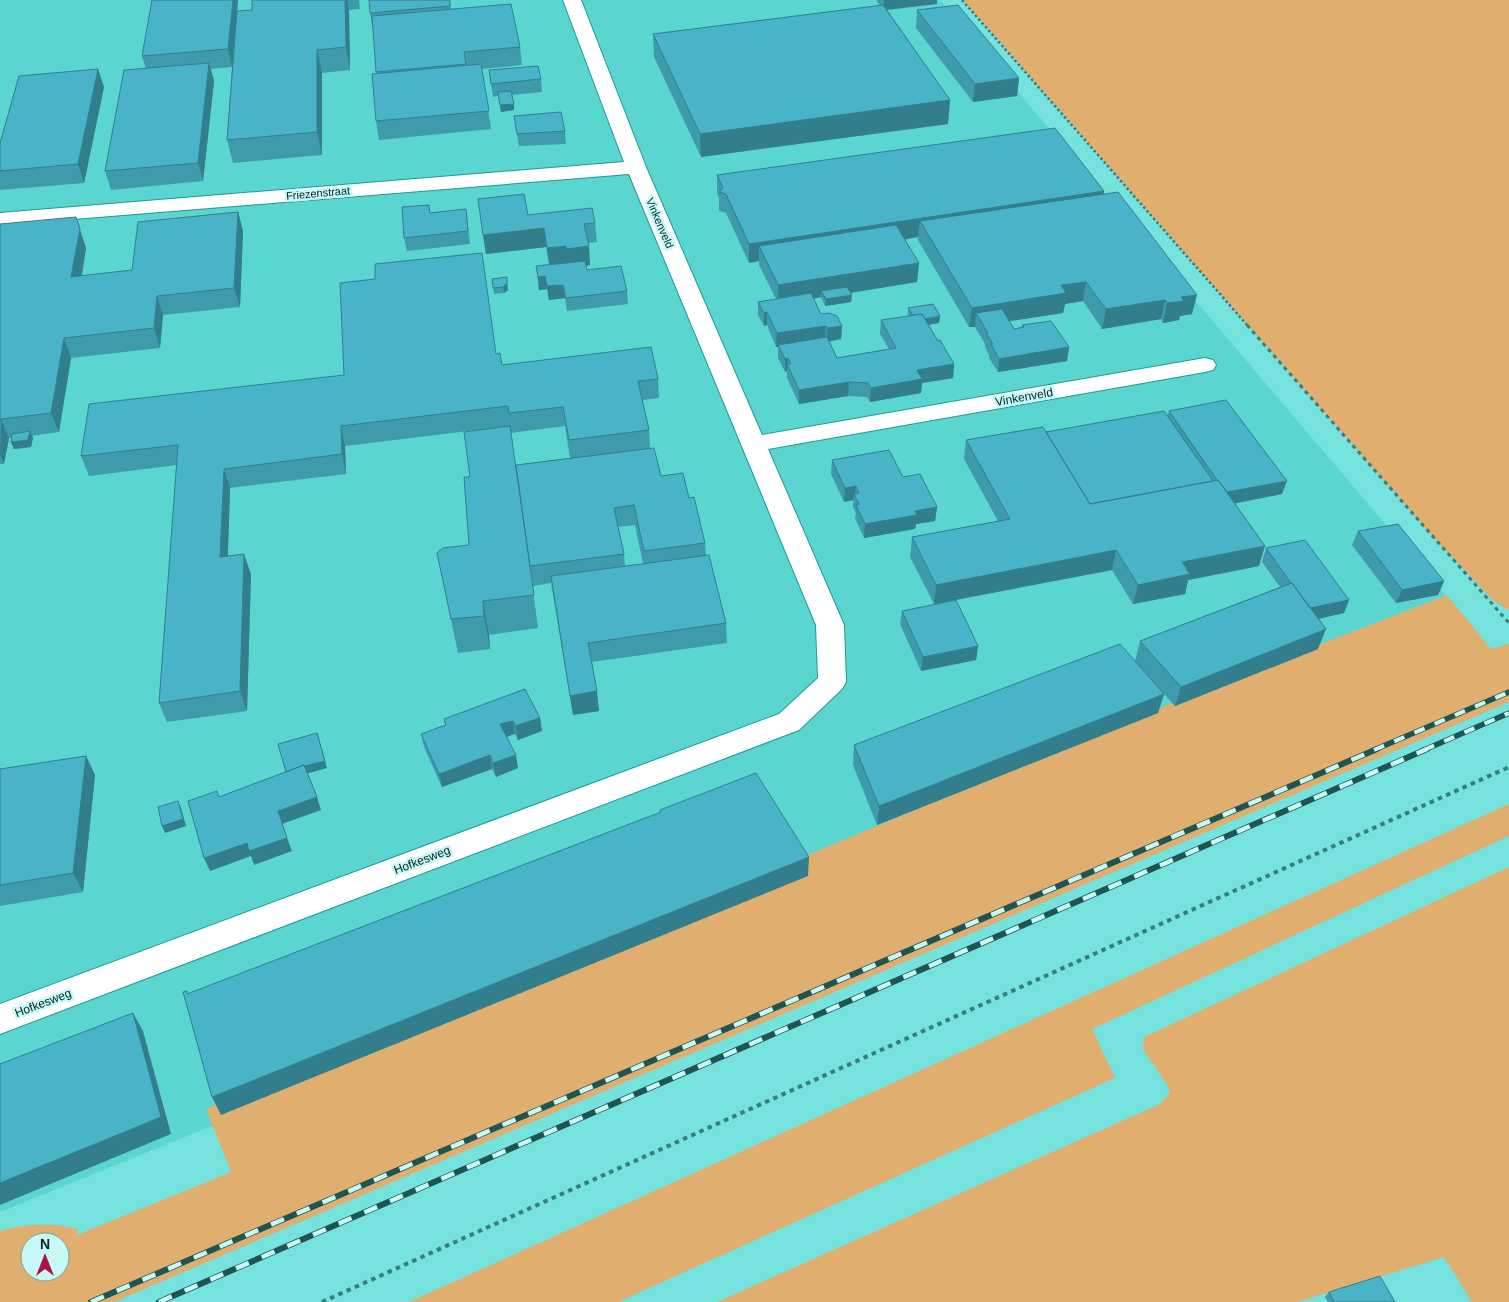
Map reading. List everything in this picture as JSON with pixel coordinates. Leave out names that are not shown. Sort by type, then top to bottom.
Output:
[{"type":"street","name":"Vinkenveld","points":[[572,0],[636,166],[830,625],[832,682]]},
{"type":"street","name":"Friezenstraat","points":[[0,219],[636,166]]},
{"type":"street","name":"Vinkenveld","points":[[754,444],[1205,366]]},
{"type":"street","name":"Hofkesweg","points":[[0,1019],[789,722],[832,682]]},
{"type":"path","points":[[962,0],[1509,623]]},
{"type":"path","points":[[322,1302],[1509,767]]},
{"type":"shaded area","points":[[0,0],[940,0],[1465,618],[0,1212]]},
{"type":"shaded area","points":[[963,0],[1509,0],[1509,610],[1494,601],[1442,547]]},
{"type":"shaded area","points":[[1447,595],[1491,649],[1509,644],[1509,702],[114,1302],[0,1302],[0,1231],[19,1226],[49,1225],[78,1229],[77,1235],[231,1172],[206,1109],[1205,689]]},
{"type":"shaded area","points":[[1509,804],[1509,836],[1092,1029],[1115,1078],[618,1302],[409,1302]]},
{"type":"shaded area","points":[[1509,867],[1509,1302],[1472,1302],[1444,1257],[1297,1302],[717,1302],[1160,1104],[1170,1093],[1168,1086],[1143,1049],[1144,1037]]},
{"type":"building","points":[[152,0],[233,0],[228,49],[142,56]]},
{"type":"building","points":[[252,0],[345,0],[346,47],[317,50],[317,132],[227,140],[237,11],[252,10]]},
{"type":"building","points":[[369,0],[450,0],[450,6],[370,13]]},
{"type":"building","points":[[511,4],[520,47],[464,52],[466,64],[376,72],[372,16]]},
{"type":"building","points":[[883,5],[950,100],[700,134],[653,34]]},
{"type":"building","points":[[958,5],[1019,78],[975,84],[917,10]]},
{"type":"building","points":[[209,63],[198,163],[105,171],[124,70]]},
{"type":"building","points":[[481,64],[489,111],[376,121],[372,74]]},
{"type":"building","points":[[538,66],[541,79],[491,84],[489,70]]},
{"type":"building","points":[[98,69],[78,164],[0,171],[0,143],[19,76]]},
{"type":"building","points":[[511,91],[514,104],[500,105],[498,92]]},
{"type":"building","points":[[561,112],[565,131],[517,134],[514,116]]},
{"type":"building","points":[[1055,128],[1104,191],[749,244],[726,194],[719,192],[723,188],[717,175]]},
{"type":"building","points":[[1118,192],[1197,295],[1181,297],[1184,301],[1167,303],[1165,300],[1106,309],[1086,282],[1061,285],[1066,293],[972,308],[920,221]]},
{"type":"building","points":[[524,194],[528,215],[592,208],[595,223],[584,224],[589,246],[566,249],[566,246],[547,248],[544,228],[483,235],[478,199]]},
{"type":"building","points":[[429,205],[430,213],[466,209],[468,231],[404,238],[402,207]]},
{"type":"building","points":[[238,212],[234,288],[157,296],[154,328],[64,338],[51,413],[1,419],[0,421],[0,224],[76,217],[80,229],[71,277],[132,270],[138,222]]},
{"type":"building","points":[[896,225],[919,263],[778,285],[759,246]]},
{"type":"building","points":[[482,253],[496,354],[500,353],[502,365],[651,347],[658,379],[638,381],[649,430],[569,440],[563,407],[509,413],[508,406],[341,426],[342,454],[224,469],[220,557],[244,554],[240,691],[159,703],[178,445],[81,456],[89,404],[344,375],[340,283],[375,279],[375,264]]},
{"type":"building","points":[[585,261],[587,270],[621,266],[627,291],[566,298],[563,285],[547,286],[545,276],[538,277],[536,266]]},
{"type":"building","points":[[507,277],[507,283],[503,287],[493,288],[492,279]]},
{"type":"building","points":[[847,287],[852,295],[826,299],[821,291]]},
{"type":"building","points":[[811,293],[821,314],[829,313],[837,316],[842,326],[827,328],[826,326],[777,333],[767,312],[764,313],[758,302]]},
{"type":"building","points":[[933,304],[940,316],[925,319],[922,314],[913,315],[908,308]]},
{"type":"building","points":[[1002,309],[1014,329],[1024,327],[1022,325],[1051,321],[1069,347],[999,359],[986,333],[988,333],[976,313]]},
{"type":"building","points":[[922,314],[954,364],[917,370],[922,379],[871,388],[868,383],[849,382],[799,390],[787,364],[791,364],[788,358],[785,359],[778,345],[827,337],[837,358],[896,348],[881,320]]},
{"type":"building","points":[[1226,400],[1287,481],[1227,492],[1169,411]]},
{"type":"building","points":[[1164,411],[1213,481],[1090,504],[1046,432]]},
{"type":"building","points":[[510,426],[534,595],[483,601],[484,616],[451,619],[437,553],[443,548],[469,545],[464,477],[470,477],[464,432]]},
{"type":"building","points":[[1043,427],[1090,504],[1218,480],[1265,546],[1182,562],[1190,574],[1138,585],[1116,550],[936,585],[912,537],[1010,519],[966,440]]},
{"type":"building","points":[[30,431],[28,440],[11,442],[12,434]]},
{"type":"building","points":[[654,448],[661,476],[683,473],[689,498],[694,497],[705,543],[644,551],[634,505],[614,508],[624,554],[530,566],[516,465]]},
{"type":"building","points":[[889,450],[903,477],[920,474],[937,507],[915,511],[917,515],[865,524],[856,505],[859,504],[854,494],[859,493],[856,486],[845,488],[832,460]]},
{"type":"building","points":[[1398,524],[1444,581],[1402,590],[1358,531]]},
{"type":"building","points":[[1305,540],[1349,600],[1310,608],[1266,548]]},
{"type":"building","points":[[709,555],[726,623],[588,643],[597,691],[570,696],[551,576]]},
{"type":"building","points":[[1292,583],[1326,629],[1181,687],[1140,641]]},
{"type":"building","points":[[956,600],[978,646],[923,657],[902,611]]},
{"type":"building","points":[[1120,644],[1164,694],[879,806],[854,745]]},
{"type":"building","points":[[525,689],[540,718],[515,726],[513,721],[500,724],[516,755],[493,763],[490,755],[439,774],[421,734],[446,725],[444,719]]},
{"type":"building","points":[[317,733],[325,761],[304,765],[286,772],[278,744]]},
{"type":"building","points":[[86,756],[73,873],[0,885],[0,769]]},
{"type":"building","points":[[304,765],[317,797],[278,811],[287,838],[249,851],[247,843],[204,858],[188,801],[217,791],[219,797]]},
{"type":"building","points":[[756,773],[809,857],[212,1097],[183,992],[187,991],[187,994],[661,812],[660,810]]},
{"type":"building","points":[[178,801],[183,819],[162,826],[158,807]]},
{"type":"building","points":[[133,1013],[161,1117],[0,1183],[0,1064]]},
{"type":"building","points":[[1380,1276],[1395,1302],[1334,1302],[1329,1292]]},
{"type":"railway","points":[[1374,750],[1509,692]]},
{"type":"railway","points":[[1424,750],[1509,713]]},
{"type":"railway","points":[[91,1302],[1377,749]]},
{"type":"railway","points":[[159,1302],[1427,749]]}]
